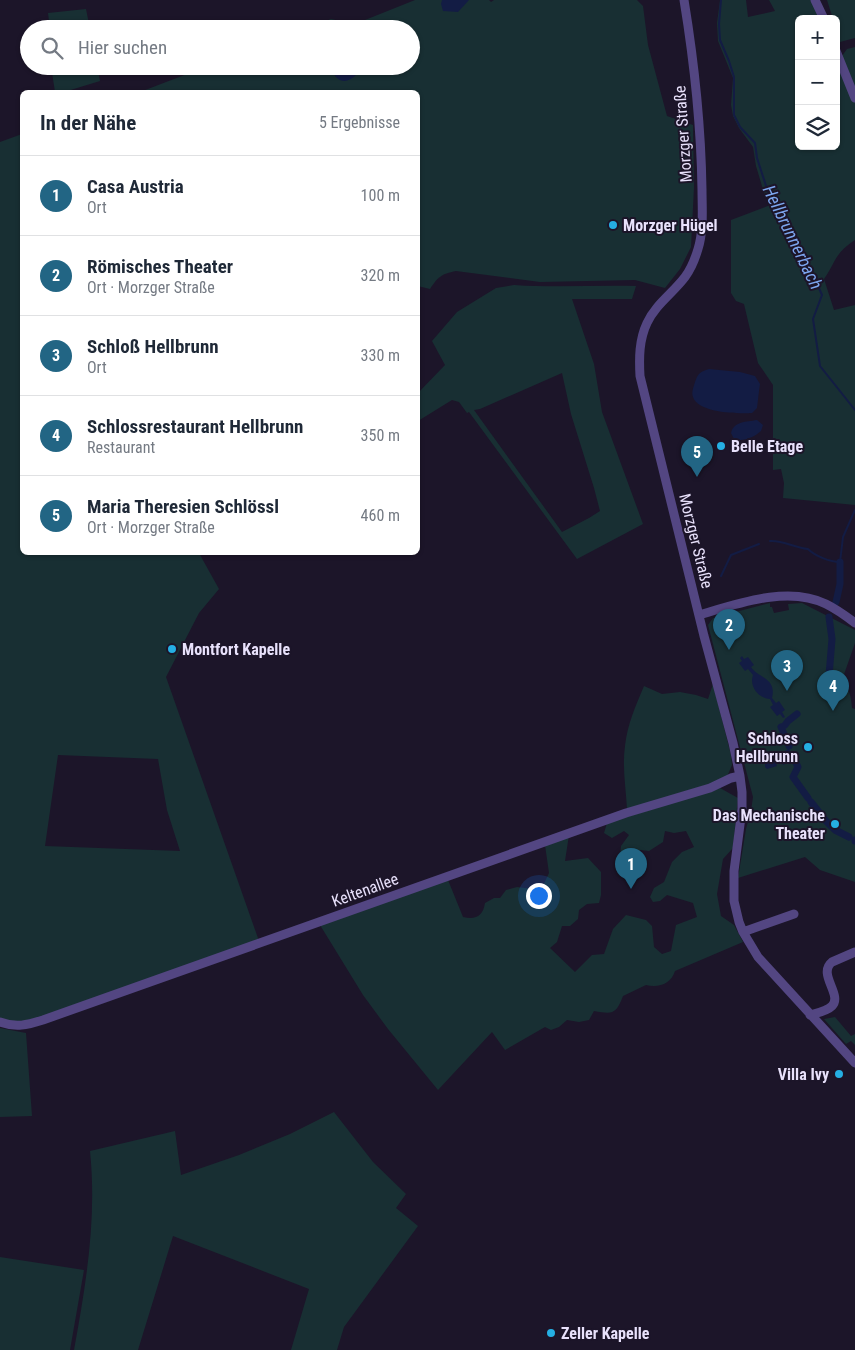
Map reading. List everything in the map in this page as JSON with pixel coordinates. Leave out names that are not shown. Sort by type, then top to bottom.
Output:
[{"type":"street","name":"Morzger Straße","points":[[684,0],[693,70],[700,152],[701,240],[686,276],[657,308],[647,323],[640,353],[642,390],[740,776],[742,809],[734,871],[735,908],[743,932],[758,956],[855,1063]]},
{"type":"street","points":[[815,0],[822,15]]},
{"type":"street","points":[[840,60],[855,98]]},
{"type":"street","points":[[699,615],[770,597],[796,596],[825,603],[855,623]]},
{"type":"street","name":"Keltenallee","points":[[0,1022],[12,1026],[43,1020],[626,813],[710,788],[730,778],[740,776]]},
{"type":"street","points":[[743,932],[794,914]]},
{"type":"street","points":[[810,1015],[829,1008],[834,1002],[827,972],[828,964],[855,952]]},
{"type":"green space","points":[[415,0],[489,0],[491,2],[494,0],[637,0],[643,6],[648,45],[667,116],[693,125],[694,187],[691,247],[680,269],[665,288],[635,280],[540,282],[456,271],[440,277],[430,289],[420,286],[420,90],[145,90],[184,75],[335,75],[336,77],[342,75],[420,75],[420,20],[365,20]]},
{"type":"green space","points":[[720,0],[746,0],[748,17],[775,11],[769,0],[813,0],[820,15],[795,15],[795,150],[840,150],[840,56],[842,56],[847,49],[855,47],[855,240],[839,253],[824,279],[834,310],[855,305],[855,505],[783,498],[784,483],[781,469],[773,470],[773,385],[758,363],[744,304],[736,301],[731,293],[731,220],[773,204],[765,196],[756,166],[753,147],[733,116],[731,105],[733,78],[718,41],[717,23]]},
{"type":"green space","points":[[827,0],[855,0],[855,38],[840,42],[840,15],[832,15]]},
{"type":"green space","points":[[86,9],[88,20],[49,20],[48,13]]},
{"type":"green space","points":[[52,75],[99,75],[100,81],[71,90],[55,90]]},
{"type":"green space","points":[[20,135],[20,555],[200,555],[219,589],[199,613],[166,677],[259,941],[44,1017],[14,1023],[0,1019],[0,142]],"holes":[[[58,755],[158,759],[167,810],[180,851],[45,846]]]},
{"type":"green space","points":[[514,285],[636,286],[632,299],[572,299],[594,364],[602,412],[643,524],[577,559],[469,412],[467,413],[459,402],[452,400],[420,420],[420,391],[445,365],[432,341],[457,312],[496,288]],"holes":[[[562,373],[571,414],[600,511],[562,532],[474,410]]]},
{"type":"green space","points":[[770,603],[774,613],[789,610],[788,604],[802,603],[855,630],[855,643],[841,683],[848,690],[852,708],[855,709],[855,882],[820,870],[805,857],[738,878],[753,797],[708,625],[713,618]]},
{"type":"green space","points":[[713,684],[731,755],[732,765],[726,779],[627,809],[624,778],[626,738],[632,715],[644,686],[662,694],[680,692],[708,699]]},
{"type":"green space","points":[[720,788],[738,798],[733,848],[723,859],[717,894],[721,916],[734,925],[743,942],[675,971],[671,979],[664,984],[646,985],[623,996],[618,1007],[613,1012],[594,1011],[589,1020],[579,1022],[567,1020],[559,1027],[551,1030],[545,1027],[505,1050],[492,1032],[438,1090],[363,995],[320,925],[448,880],[463,917],[472,918],[478,916],[483,911],[485,903],[494,898],[500,898],[506,890],[517,887],[541,890],[549,873],[545,845],[569,835],[565,861],[588,858],[601,872],[601,895],[599,903],[587,904],[579,910],[578,919],[570,926],[562,926],[557,942],[550,948],[575,972],[592,955],[604,954],[613,929],[626,915],[646,920],[652,926],[654,947],[662,954],[671,951],[676,925],[697,917],[693,903],[667,895],[660,901],[653,902],[650,897],[654,888],[664,882],[672,862],[682,852],[694,847],[686,831],[674,833],[665,831],[663,842],[649,851],[640,850],[637,857],[625,860],[620,857],[621,846],[629,835],[624,831],[612,838],[604,833],[607,823]]},
{"type":"green space","points":[[835,1017],[851,1036],[855,1034],[855,1045],[851,1041],[846,1044],[824,1019]]},
{"type":"green space","points":[[0,1028],[26,1033],[32,1116],[0,1117]]},
{"type":"green space","points":[[334,1112],[373,1162],[406,1194],[396,1208],[418,1226],[344,1327],[337,1350],[291,1350],[309,1289],[173,1236],[138,1350],[74,1350],[83,1301],[89,1251],[92,1202],[90,1151],[175,1131],[181,1175],[239,1155],[290,1134]]},
{"type":"green space","points":[[0,1257],[84,1270],[70,1350],[0,1350]]},
{"type":"water","points":[[442,0],[469,0],[458,12],[443,11]]},
{"type":"water","points":[[335,75],[356,75],[347,81]]},
{"type":"water","points":[[709,369],[740,372],[755,376],[760,384],[757,408],[752,413],[729,413],[710,409],[696,402],[692,393],[696,379],[700,373]]},
{"type":"water","points":[[757,420],[763,425],[761,431],[749,438],[734,439],[731,433],[735,426]]},
{"type":"water","points":[[742,656],[744,659],[748,657],[754,665],[751,667],[754,671],[766,679],[772,686],[772,698],[776,703],[779,701],[785,710],[782,712],[785,717],[783,718],[780,714],[777,716],[770,707],[773,705],[770,699],[758,694],[753,687],[753,675],[748,669],[745,671],[739,663],[742,661],[740,658]]},
{"type":"water","points":[[789,749],[794,760],[783,765],[782,761],[776,763],[777,766],[767,769],[765,767],[765,764],[780,758],[778,754]]},
{"type":"waterway","name":"Hellbrunnerbach","points":[[721,0],[720,40],[734,77],[734,115],[740,127],[755,143],[757,158],[768,192],[785,214],[795,240],[807,261],[822,295],[813,319],[820,366],[855,410]]},
{"type":"waterway","name":"Hellbrunnerbach","points":[[770,541],[808,549],[823,558],[840,562],[843,537],[855,510]]},
{"type":"waterway","name":"Hellbrunnerbach","points":[[721,576],[731,555],[759,544]]},
{"type":"waterway","points":[[836,602],[840,584],[840,562]]},
{"type":"waterway","points":[[828,688],[832,639],[829,617]]},
{"type":"waterway","points":[[785,725],[797,714]]},
{"type":"waterway","points":[[781,727],[789,746]]},
{"type":"waterway","points":[[796,763],[798,767],[793,777],[808,798]]},
{"type":"waterway","points":[[811,802],[835,830],[849,837]]},
{"type":"place","name":"Morzger Hügel","points":[[613,225]]},
{"type":"place","name":"Belle Etage","points":[[721,446]]},
{"type":"place","name":"Maria Theresien Schlössl","points":[[697,477]]},
{"type":"place","name":"Montfort Kapelle","points":[[172,649]]},
{"type":"place","name":"Römisches Theater","points":[[729,650]]},
{"type":"place","name":"Schloß Hellbrunn","points":[[787,691]]},
{"type":"place","name":"Schlossrestaurant Hellbrunn","points":[[833,711]]},
{"type":"place","name":"Schloss Hellbrunn","points":[[808,747]]},
{"type":"place","name":"Das Mechanische Theater","points":[[835,824]]},
{"type":"place","name":"Casa Austria","points":[[631,889]]},
{"type":"place","name":"Villa Ivy","points":[[839,1074]]},
{"type":"place","name":"Zeller Kapelle","points":[[551,1333]]}]
